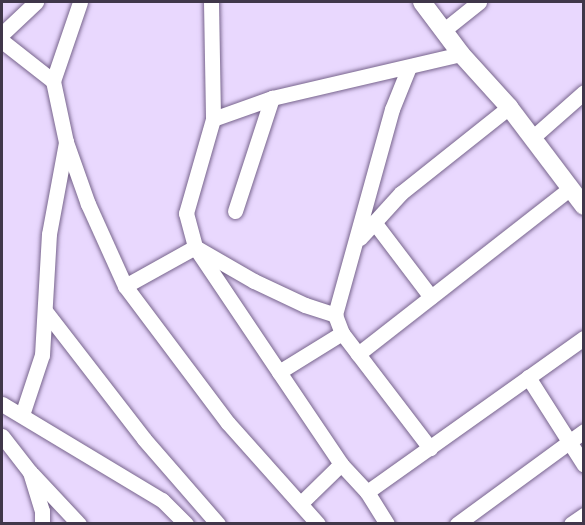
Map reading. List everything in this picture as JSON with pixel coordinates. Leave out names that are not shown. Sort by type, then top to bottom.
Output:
[{"type":"street","points":[[2,34],[36,2]]},
{"type":"street","points":[[80,2],[53,81],[66,142],[88,204],[125,286],[228,423],[318,524]]},
{"type":"street","points":[[211,2],[213,119],[186,213],[195,247],[341,464],[367,492],[387,524]]},
{"type":"street","points":[[422,2],[461,54],[509,107],[584,206]]},
{"type":"street","points":[[444,30],[479,2]]},
{"type":"street","points":[[2,41],[53,81]]},
{"type":"street","points":[[213,119],[272,98],[461,54]]},
{"type":"street","points":[[409,67],[392,109],[335,315],[342,333],[430,448]]},
{"type":"street","points":[[532,138],[584,92]]},
{"type":"street","points":[[235,211],[272,98]]},
{"type":"street","points":[[354,245],[400,193],[509,107]]},
{"type":"street","points":[[22,415],[42,355],[49,234],[66,142]]},
{"type":"street","points":[[358,354],[569,189]]},
{"type":"street","points":[[374,222],[431,297]]},
{"type":"street","points":[[125,286],[195,247]]},
{"type":"street","points":[[195,247],[254,281],[305,305],[335,315]]},
{"type":"street","points":[[46,312],[144,439],[218,524]]},
{"type":"street","points":[[279,372],[342,333]]},
{"type":"street","points":[[367,492],[584,338]]},
{"type":"street","points":[[528,377],[584,465]]},
{"type":"street","points":[[2,404],[162,500],[186,524]]},
{"type":"street","points":[[457,524],[584,432]]},
{"type":"street","points":[[2,436],[30,472],[78,524]]},
{"type":"street","points":[[301,503],[341,464]]},
{"type":"street","points":[[30,472],[42,511],[42,524]]},
{"type":"street","points":[[571,524],[584,515]]}]
